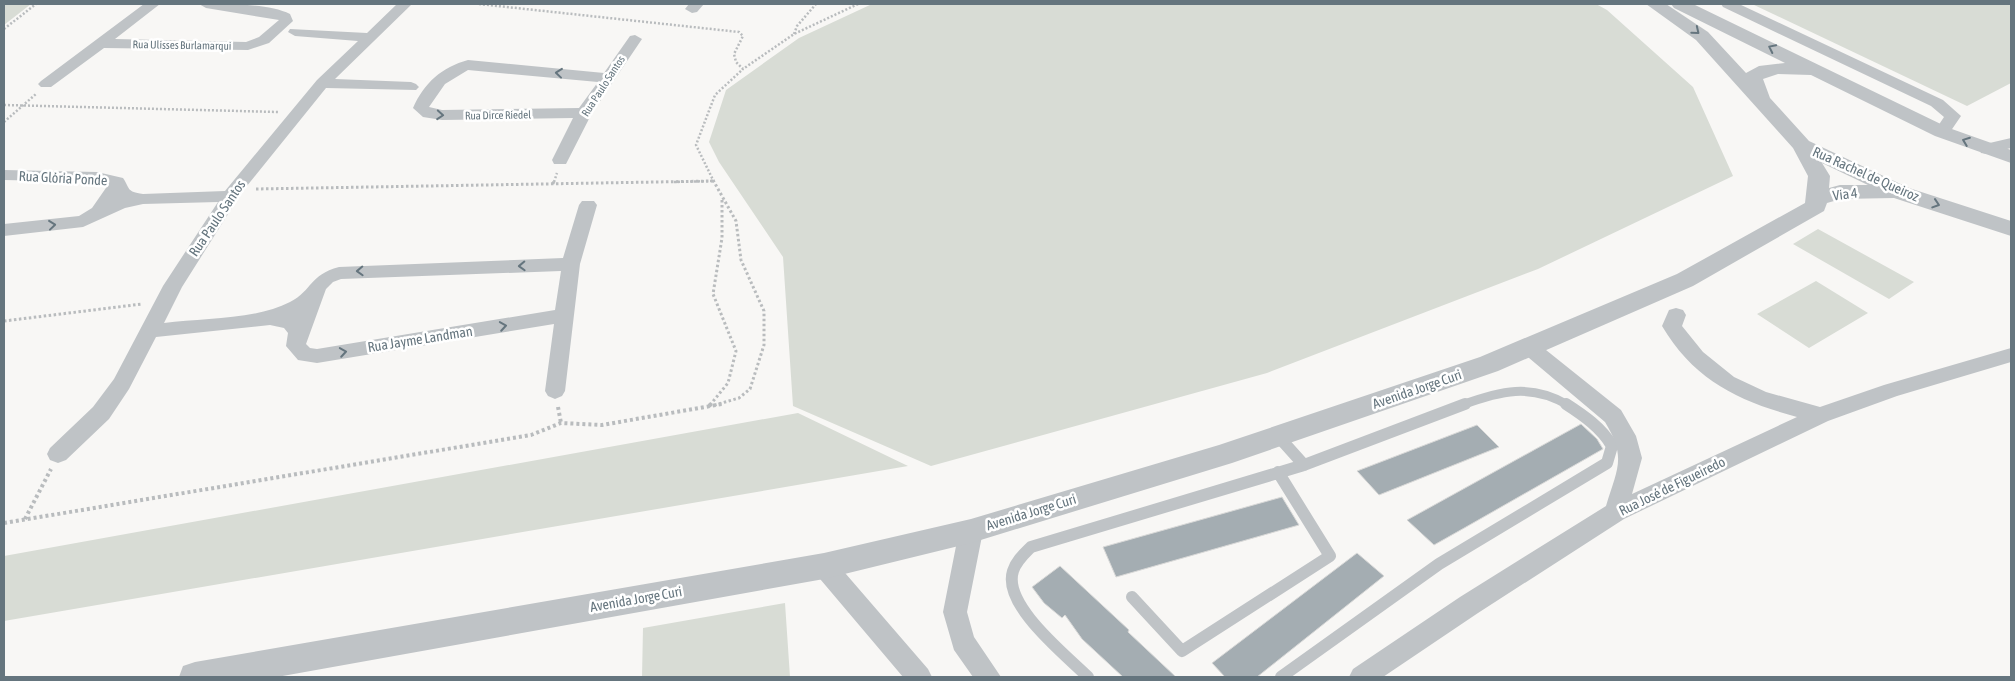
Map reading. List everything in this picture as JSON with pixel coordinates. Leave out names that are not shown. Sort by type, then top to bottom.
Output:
[{"type":"street","points":[[46,84],[153,4]]},
{"type":"street","name":"Rua Ulisses Burlamarqui","points":[[206,4],[281,15],[287,18],[290,28]]},
{"type":"street","name":"Rua Paulo Santos","points":[[58,454],[112,400],[164,302],[232,193],[322,83],[405,4]]},
{"type":"street","name":"Rua Rachel de Queiroz","points":[[1655,4],[1702,36],[1802,145],[1901,193],[2011,229]]},
{"type":"street","points":[[1680,4],[1942,132],[2011,157]]},
{"type":"street","points":[[1728,4],[1937,103],[1953,116],[1942,132]]},
{"type":"street","name":"Rua Ulisses Burlamarqui","points":[[98,44],[253,45],[290,28],[368,38]]},
{"type":"street","name":"Rua Paulo Santos","points":[[560,160],[584,113],[635,39]]},
{"type":"street","points":[[322,83],[411,87],[430,82],[459,67],[479,65],[608,78]]},
{"type":"street","points":[[1760,98],[1753,82],[1754,76],[1773,68],[1804,71],[1832,83],[1848,85]]},
{"type":"street","points":[[423,102],[444,76]]},
{"type":"street","name":"Rua Dirce Riedel","points":[[411,87],[417,91],[423,102],[421,108],[423,112],[442,115],[584,113]]},
{"type":"street","points":[[1987,149],[2011,142]]},
{"type":"street","name":"Via 4","points":[[1802,145],[1819,176],[1817,199],[1840,192],[1901,193]]},
{"type":"street","name":"Rua Glória Ponde","points":[[4,174],[97,177],[117,182],[117,188],[98,212],[90,218],[74,223],[4,230]]},
{"type":"street","name":"Rua Glória Ponde","points":[[117,188],[125,196],[144,199]]},
{"type":"street","name":"Rua Glória Ponde","points":[[98,212],[121,203],[144,199],[232,193]]},
{"type":"street","points":[[555,391],[571,264],[591,197]]},
{"type":"street","name":"Avenida Jorge Curi","points":[[195,677],[824,566],[971,531],[1278,436],[1489,364],[1685,280],[1816,206],[1817,199]]},
{"type":"street","points":[[270,318],[291,323],[298,332],[318,286],[326,278],[352,271],[571,264]]},
{"type":"street","points":[[150,331],[270,318],[298,306],[314,294]]},
{"type":"street","points":[[1676,315],[1672,326],[1685,347],[1712,372],[1749,394],[1820,415]]},
{"type":"street","name":"Rua Jayme Landman","points":[[298,332],[296,346],[299,352],[316,356],[563,316]]},
{"type":"street","points":[[1530,347],[1613,416],[1625,436],[1632,458],[1616,512]]},
{"type":"street","name":"Rua José de Figueiredo","points":[[1362,677],[1469,605],[1616,512],[1820,415],[1891,390],[2011,355]]},
{"type":"street","points":[[971,531],[955,612],[963,642],[988,677]]},
{"type":"street","points":[[824,566],[919,677]]},
{"type":"lane","points":[[1088,677],[1023,612],[1013,596],[1011,573],[1024,552],[1031,547],[1064,535],[1304,465],[1481,398],[1518,390],[1551,395],[1580,413],[1607,437],[1612,446],[1607,463],[1438,564],[1281,677]]},
{"type":"lane","points":[[1278,436],[1304,465]]},
{"type":"lane","points":[[1132,597],[1182,650],[1330,556],[1278,472]]},
{"type":"path","points":[[4,29],[36,4]]},
{"type":"path","points":[[479,4],[741,33],[742,36],[734,54],[736,62],[744,69]]},
{"type":"path","points":[[794,34],[795,29],[814,11],[816,4]]},
{"type":"path","points":[[4,523],[531,435],[561,423],[602,425],[708,407],[739,398],[750,389],[764,345],[766,324],[762,303],[741,260],[736,221],[700,158],[696,145],[715,95],[744,69],[794,34],[858,4]]},
{"type":"path","points":[[681,26],[683,22]]},
{"type":"path","points":[[647,27],[651,23]]},
{"type":"path","points":[[4,122],[34,96]]},
{"type":"path","points":[[4,105],[296,113]]},
{"type":"path","points":[[554,184],[556,177]]},
{"type":"path","points":[[232,193],[713,181]]},
{"type":"path","points":[[591,197],[596,183]]},
{"type":"path","points":[[708,407],[728,383],[736,352],[716,306],[713,294],[722,238],[722,197]]},
{"type":"path","points":[[4,321],[164,302]]},
{"type":"path","points":[[558,410],[561,423]]},
{"type":"path","points":[[24,520],[58,454]]},
{"type":"shaded area","points":[[4,4],[31,4],[4,25]]},
{"type":"shaded area","points":[[872,4],[1596,4],[1607,10],[1693,87],[1733,176],[1538,269],[1267,373],[931,466],[793,406],[783,257],[719,162],[709,142],[726,90],[799,38]]},
{"type":"shaded area","points":[[1752,4],[2011,4],[2011,83],[1967,106]]},
{"type":"shaded area","points":[[1818,229],[1914,282],[1889,299],[1793,244]]},
{"type":"shaded area","points":[[1816,281],[1868,313],[1809,348],[1757,314]]},
{"type":"shaded area","points":[[798,413],[908,466],[4,621],[4,556]]},
{"type":"shaded area","points":[[785,603],[790,677],[642,677],[643,628]]},
{"type":"building","points":[[1581,424],[1597,439],[1603,449],[1434,545],[1407,520]]},
{"type":"building","points":[[1477,425],[1499,447],[1379,495],[1357,471]]},
{"type":"building","points":[[1282,497],[1299,525],[1116,577],[1103,547]]},
{"type":"building","points":[[1357,553],[1384,576],[1257,677],[1225,677],[1212,663]]},
{"type":"building","points":[[1060,566],[1176,677],[1123,677],[1082,639],[1065,615],[1062,618],[1044,603],[1032,587]]}]
